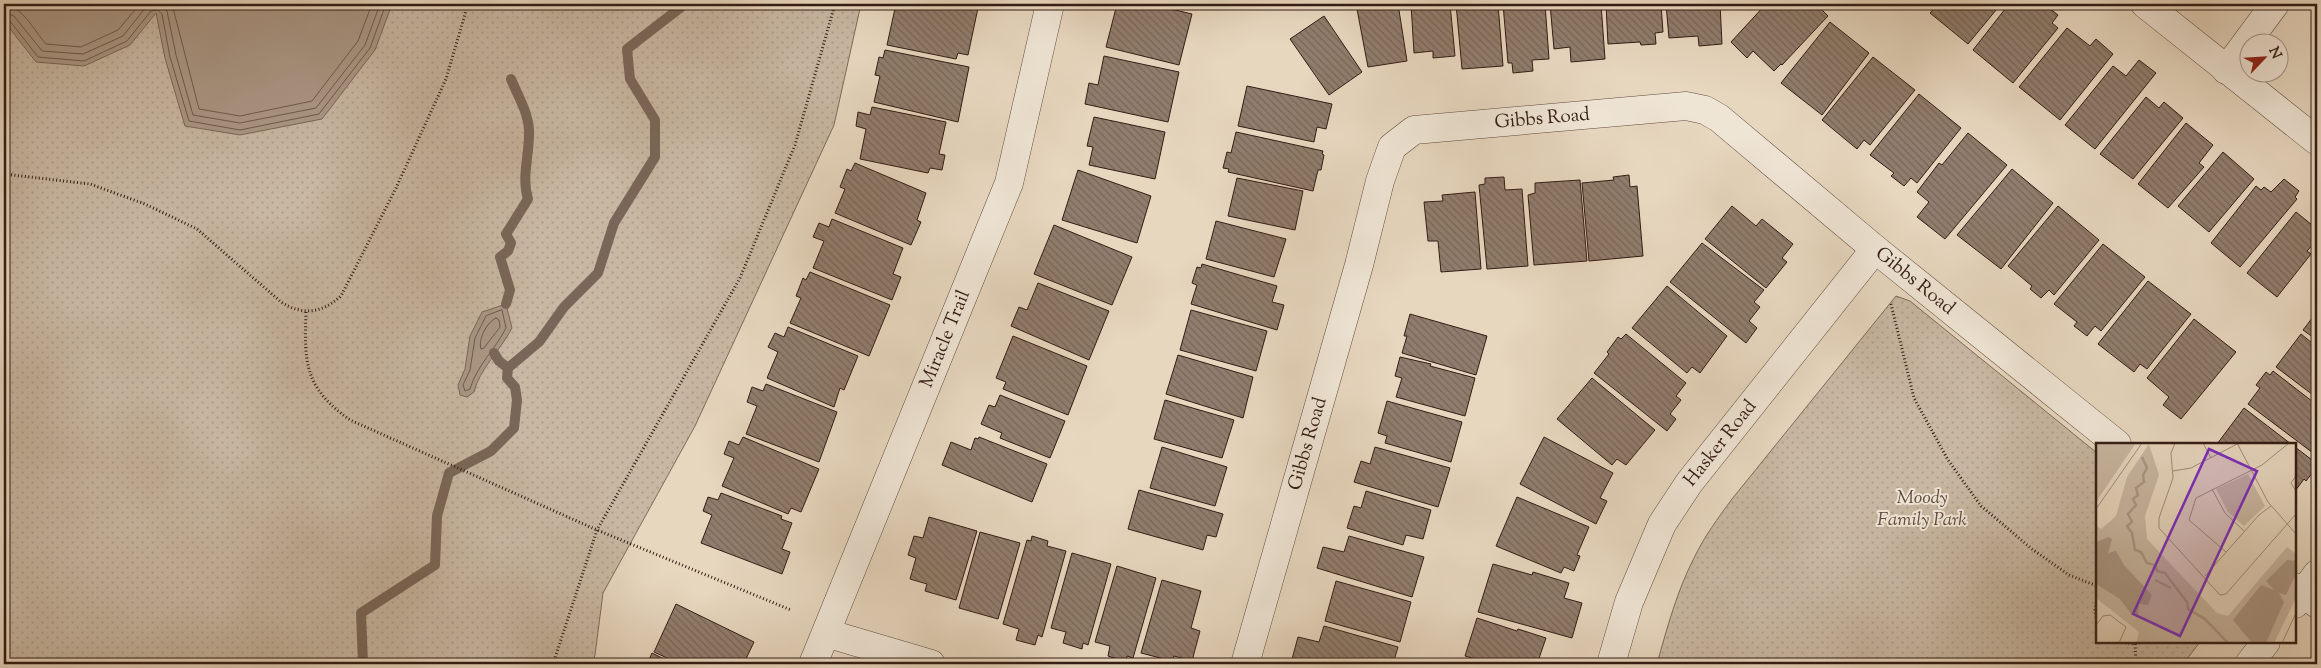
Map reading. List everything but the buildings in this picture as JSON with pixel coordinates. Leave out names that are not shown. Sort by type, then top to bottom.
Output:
[{"type":"street","name":"Miracle Trail","points":[[813,664],[1009,183],[1050,4]]},
{"type":"street","points":[[2145,4],[2317,142]]},
{"type":"street","points":[[2226,70],[2275,4]]},
{"type":"street","name":"Gibbs Road","points":[[1245,664],[1359,265],[1380,180],[1392,146],[1414,130],[1686,106],[1704,110],[1719,118],[1875,249],[2116,443]]},
{"type":"street","name":"Hasker Road","points":[[1611,664],[1629,602],[1662,524],[1690,483],[1875,249]]},
{"type":"street","points":[[826,633],[931,664]]},
{"type":"street","points":[[2249,664],[2265,643]]},
{"type":"path","points":[[4,174],[90,184],[145,204],[196,229],[281,302],[292,309],[306,312],[319,311],[331,305],[341,296],[396,188],[446,79],[468,4]]},
{"type":"path","points":[[553,664],[597,530],[740,278],[795,144],[836,4]]},
{"type":"path","points":[[1890,299],[1914,398],[1948,460],[1959,476],[1981,506],[2032,550],[2069,575],[2096,586]]},
{"type":"path","points":[[306,312],[306,361],[314,384],[329,405],[350,420],[597,530],[791,610]]},
{"type":"path","points":[[2126,643],[2138,643]]},
{"type":"path","points":[[2135,644],[2136,664]]},
{"type":"green space","points":[[4,4],[861,4],[834,125],[695,426],[603,593],[595,655],[592,664],[4,664]]},
{"type":"green space","name":"Moody Family Park","points":[[1896,296],[1910,301],[2096,452],[2096,643],[2199,643],[2183,664],[1657,664],[1682,583],[1698,550],[1732,499]]},
{"type":"water","points":[[4,4],[392,4],[375,50],[322,119],[240,135],[185,126],[165,58],[156,13],[130,45],[84,66],[36,62],[4,21]]},
{"type":"water","points":[[506,304],[512,328],[485,367],[474,392],[467,397],[460,395],[458,385],[465,369],[470,336],[482,312]]},
{"type":"waterway","points":[[363,664],[361,613],[435,565],[437,516],[449,473],[491,451],[514,428],[517,400],[515,387],[507,378],[508,368],[539,342],[564,307],[598,273],[614,223],[655,157],[655,120],[630,79],[627,49],[685,4]]},
{"type":"waterway","points":[[506,304],[510,290],[500,257],[508,251],[511,243],[506,234],[528,199],[525,182],[529,130],[525,110],[511,79]]},
{"type":"waterway","points":[[494,353],[499,361],[508,368]]}]
